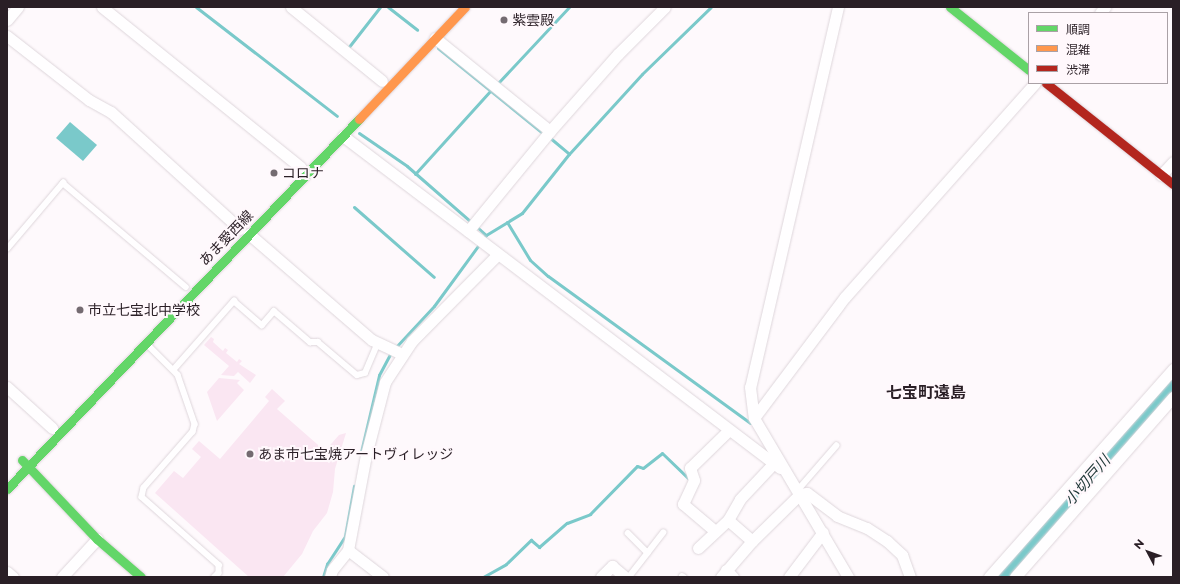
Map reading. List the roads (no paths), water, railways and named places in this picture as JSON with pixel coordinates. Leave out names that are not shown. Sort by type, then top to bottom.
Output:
[{"type":"main road","name":"あま愛西線","points":[[7,476],[25,463],[146,343],[245,232],[300,167],[452,7]]},
{"type":"main road","name":"あま愛西線","points":[[7,489],[52,428],[186,286],[245,232],[343,136],[465,7]]},
{"type":"main road","points":[[950,7],[1028,69]]},
{"type":"main road","points":[[1047,84],[1173,184]]},
{"type":"main road","points":[[25,463],[97,539],[141,577]]},
{"type":"street","points":[[7,20],[18,7]]},
{"type":"street","points":[[102,7],[300,167]]},
{"type":"street","points":[[291,7],[382,81]]},
{"type":"street","points":[[476,237],[548,134],[618,54],[665,7]]},
{"type":"street","points":[[838,7],[752,371],[750,387],[754,418],[778,466],[799,493],[848,577]]},
{"type":"street","points":[[7,36],[89,100],[111,112],[245,232],[372,340],[396,351]]},
{"type":"street","points":[[435,38],[548,134]]},
{"type":"street","points":[[754,418],[846,297],[1034,84]]},
{"type":"street","points":[[343,136],[728,430],[778,466]]},
{"type":"street","points":[[1161,175],[1173,162]]},
{"type":"street","points":[[330,577],[332,570],[348,550],[366,455],[385,382],[396,351],[498,254]]},
{"type":"street","points":[[988,577],[1173,369]]},
{"type":"street","points":[[7,387],[52,428]]},
{"type":"street","points":[[1015,577],[1173,397]]},
{"type":"street","points":[[715,531],[683,504],[683,501],[694,480],[690,468],[728,430]]},
{"type":"street","points":[[698,548],[728,520],[740,499],[778,466]]},
{"type":"street","points":[[727,575],[752,541],[799,493],[807,493],[837,516],[866,528],[887,541],[902,555],[910,577]]},
{"type":"street","points":[[728,520],[752,541]]},
{"type":"street","points":[[789,577],[823,532]]},
{"type":"street","points":[[62,577],[97,539]]},
{"type":"street","points":[[348,550],[384,577]]},
{"type":"street","points":[[601,577],[612,566],[625,577]]},
{"type":"street","points":[[7,572],[13,577]]},
{"type":"lane","points":[[7,249],[63,183],[186,286]]},
{"type":"lane","points":[[174,369],[234,301],[262,325],[274,311],[310,342],[318,342],[357,375],[364,373],[378,342]]},
{"type":"lane","points":[[146,343],[174,369],[195,420],[195,428],[144,488],[142,497],[219,565],[219,573],[215,577]]},
{"type":"lane","points":[[799,493],[836,446]]},
{"type":"lane","points":[[628,533],[648,553]]},
{"type":"lane","points":[[629,577],[663,533]]},
{"type":"water","points":[[70,122],[97,145],[83,161],[56,138]]},
{"type":"waterway","points":[[196,7],[337,116]]},
{"type":"waterway","points":[[348,48],[380,7]]},
{"type":"waterway","points":[[388,7],[417,30]]},
{"type":"waterway","points":[[498,83],[569,7]]},
{"type":"waterway","points":[[395,348],[434,306],[486,235],[522,213],[569,154],[642,74],[711,7]]},
{"type":"waterway","points":[[438,48],[544,134]]},
{"type":"waterway","points":[[415,174],[491,90]]},
{"type":"waterway","points":[[359,133],[407,166],[471,222]]},
{"type":"waterway","points":[[549,137],[569,154]]},
{"type":"waterway","points":[[354,207],[434,277]]},
{"type":"waterway","points":[[507,222],[530,260],[548,276],[750,423]]},
{"type":"waterway","points":[[477,227],[486,235]]},
{"type":"waterway","points":[[361,452],[379,375],[391,352]]},
{"type":"waterway","name":"小切戸川","points":[[1002,577],[1173,383]]},
{"type":"waterway","points":[[483,577],[506,564],[531,540],[539,547],[567,523],[590,514],[637,466],[643,468],[662,453],[689,479]]},
{"type":"waterway","points":[[323,577],[327,564],[345,536],[354,486]]},
{"type":"place","name":"紫雲殿","points":[[504,20]]},
{"type":"place","name":"コロナ","points":[[274,173]]},
{"type":"place","name":"市立七宝北中学校","points":[[80,310]]},
{"type":"place","name":"あま市七宝焼アートヴィレッジ","points":[[250,454]]},
{"type":"district","name":"七宝町遠島","points":[[926,393]]}]
